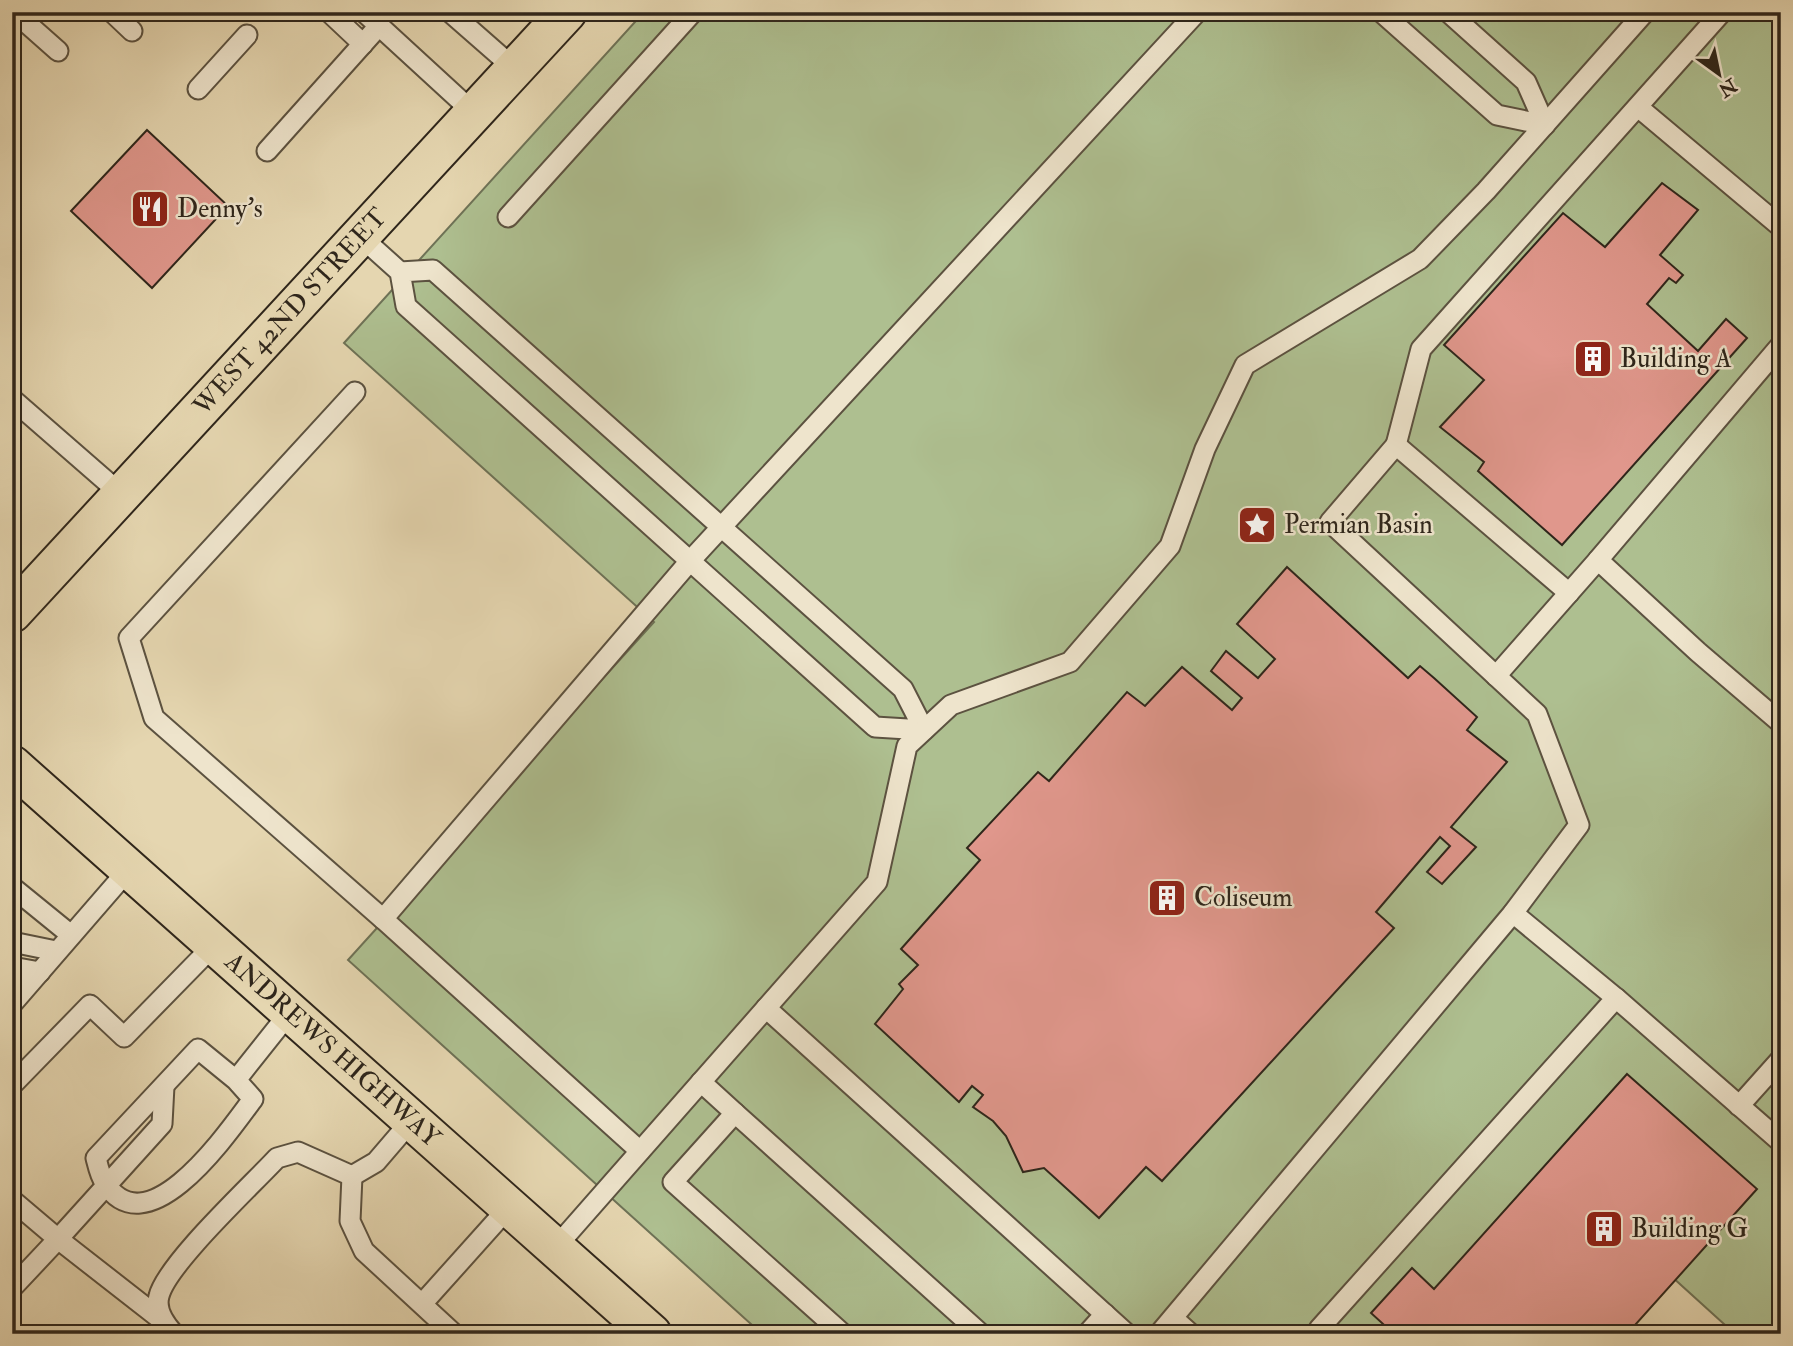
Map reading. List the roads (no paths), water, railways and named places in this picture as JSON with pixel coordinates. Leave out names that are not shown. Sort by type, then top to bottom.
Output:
[{"type":"main road","name":"WEST 42ND STREET","points":[[12,612],[566,12]]},
{"type":"main road","name":"ANDREWS HIGHWAY","points":[[12,765],[652,1334]]},
{"type":"lane","points":[[14,12],[58,51]]},
{"type":"lane","points":[[112,12],[132,31]]},
{"type":"lane","points":[[329,12],[363,44]]},
{"type":"lane","points":[[364,12],[474,113]]},
{"type":"lane","points":[[450,12],[514,68]]},
{"type":"lane","points":[[508,217],[693,12]]},
{"type":"lane","points":[[383,919],[690,561],[1197,12]]},
{"type":"lane","points":[[1381,12],[1497,116],[1545,125]]},
{"type":"lane","points":[[1448,12],[1526,82],[1545,125]]},
{"type":"lane","points":[[555,1248],[877,882],[906,746],[951,705],[1070,662],[1170,546],[1205,449],[1245,365],[1420,259],[1545,125],[1645,12]]},
{"type":"lane","points":[[1159,1334],[1513,913],[1579,825],[1537,714],[1330,522],[1396,445],[1421,349],[1722,12]]},
{"type":"lane","points":[[267,150],[378,27]]},
{"type":"lane","points":[[198,89],[247,35]]},
{"type":"lane","points":[[1638,107],[1781,227]]},
{"type":"lane","points":[[360,236],[400,272],[406,306],[874,727],[924,730]]},
{"type":"lane","points":[[400,272],[433,270],[903,689],[924,730]]},
{"type":"lane","points":[[1496,676],[1781,345]]},
{"type":"lane","points":[[355,392],[129,638],[154,718],[383,919],[640,1151]]},
{"type":"lane","points":[[12,399],[121,494]]},
{"type":"lane","points":[[1396,445],[1569,593]]},
{"type":"lane","points":[[1598,560],[1698,652],[1781,723]]},
{"type":"lane","points":[[12,1004],[129,869]]},
{"type":"lane","points":[[12,887],[71,935]]},
{"type":"lane","points":[[1513,913],[1616,998],[1781,1142]]},
{"type":"lane","points":[[12,943],[57,951]]},
{"type":"lane","points":[[12,1085],[90,1005],[124,1037],[214,945]]},
{"type":"lane","points":[[12,967],[40,972]]},
{"type":"lane","points":[[1319,1332],[1616,998]]},
{"type":"lane","points":[[766,1007],[1127,1334]]},
{"type":"lane","points":[[236,1080],[290,1012]]},
{"type":"lane","points":[[198,1049],[236,1080],[253,1099],[213,1151],[173,1191],[138,1204],[123,1200],[105,1184],[96,1158],[198,1049]]},
{"type":"lane","points":[[1739,1106],[1781,1059]]},
{"type":"lane","points":[[701,1082],[981,1334]]},
{"type":"lane","points":[[735,1113],[673,1182],[843,1334]]},
{"type":"lane","points":[[352,1176],[376,1162],[412,1120]]},
{"type":"lane","points":[[169,1327],[158,1298],[169,1273],[278,1158],[298,1152],[352,1176]]},
{"type":"lane","points":[[352,1176],[350,1221],[364,1251],[454,1334]]},
{"type":"lane","points":[[12,1289],[105,1184]]},
{"type":"lane","points":[[12,1200],[169,1327]]},
{"type":"lane","points":[[422,1304],[509,1207]]},
{"type":"lane","points":[[1087,1334],[1105,1314]]},
{"type":"lane","points":[[1173,1318],[1191,1334]]},
{"type":"place","name":"Denny's","points":[[150,209]]},
{"type":"place","name":"Building A","points":[[1593,359]]},
{"type":"place","name":"Permian Basin","points":[[1257,525]]},
{"type":"place","name":"Coliseum","points":[[1167,898]]},
{"type":"place","name":"Building G","points":[[1604,1229]]}]
